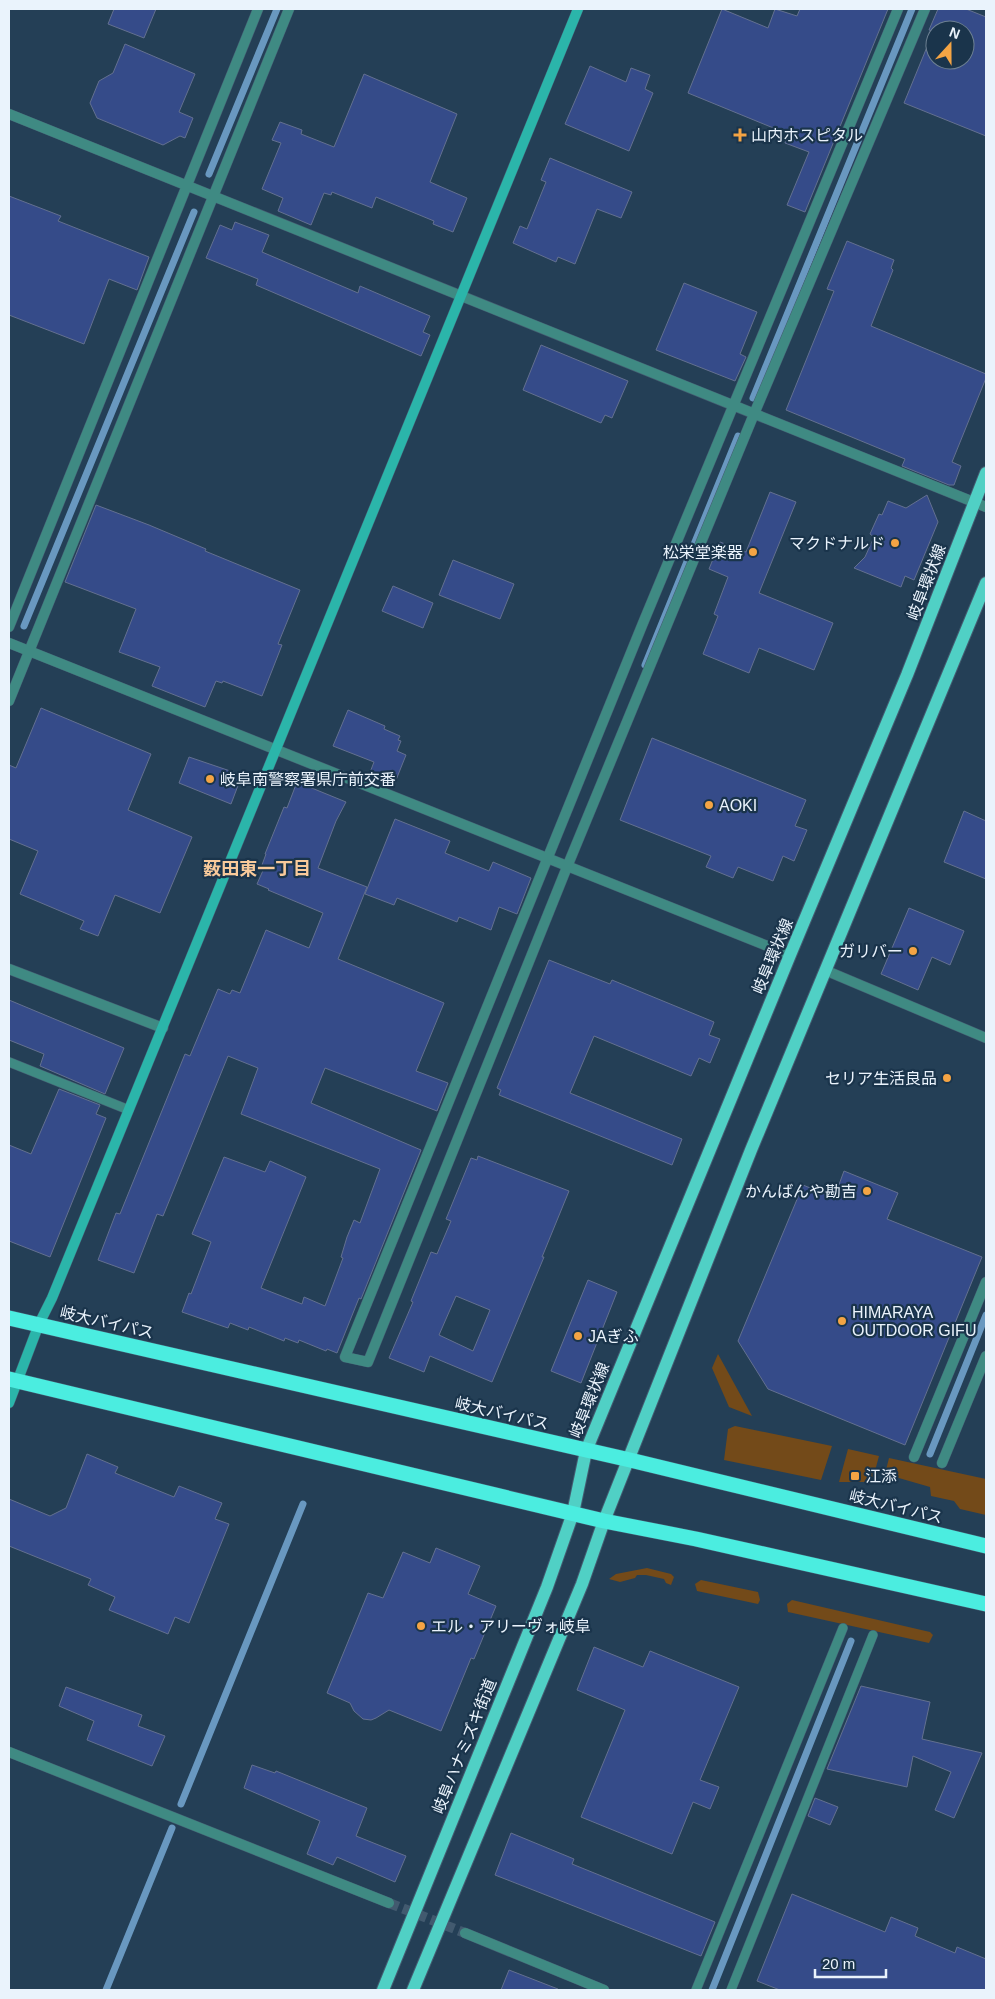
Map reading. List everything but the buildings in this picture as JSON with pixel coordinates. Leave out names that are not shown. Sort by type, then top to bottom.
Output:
[{"type":"highway","name":"岐大バイパス","points":[[9,1318],[630,1460],[986,1546]]},
{"type":"highway","points":[[13,1380],[604,1521],[696,1539],[986,1604]]},
{"type":"main road","name":"岐阜環状線","points":[[573,1513],[586,1451],[907,675],[986,473]]},
{"type":"main road","points":[[413,1990],[582,1584],[604,1521],[630,1460],[751,1150],[827,971],[986,583]]},
{"type":"main road","name":"岐阜ハナミズキ街道","points":[[383,1990],[546,1587],[573,1513]]},
{"type":"street","points":[[9,627],[258,9]]},
{"type":"street","points":[[9,701],[289,9]]},
{"type":"street","points":[[9,1403],[13,1380],[52,1298],[277,751],[578,9]]},
{"type":"street","points":[[898,9],[731,405],[545,858],[344,1357],[368,1362],[567,867],[754,414],[925,9]]},
{"type":"street","points":[[9,114],[986,507]]},
{"type":"street","points":[[9,643],[790,955]]},
{"type":"street","points":[[9,970],[163,1028]]},
{"type":"street","points":[[827,971],[986,1038]]},
{"type":"street","points":[[914,1457],[986,1282]]},
{"type":"street","points":[[942,1463],[986,1356]]},
{"type":"street","points":[[9,1752],[389,1903]]},
{"type":"street","points":[[465,1933],[604,1990]]},
{"type":"lane","points":[[9,1062],[129,1110]]},
{"type":"lane","points":[[696,1990],[843,1628]]},
{"type":"lane","points":[[731,1990],[874,1635]]},
{"type":"shaded area","points":[[718,1354],[752,1416],[729,1407],[712,1368]]},
{"type":"shaded area","points":[[735,1426],[832,1446],[821,1480],[724,1460],[728,1429]]},
{"type":"shaded area","points":[[848,1449],[879,1456],[872,1482],[839,1482]]},
{"type":"shaded area","points":[[889,1458],[986,1479],[986,1515],[960,1509],[954,1501],[931,1496],[930,1487],[885,1474]]},
{"type":"shaded area","points":[[647,1568],[671,1574],[674,1577],[671,1585],[666,1583],[664,1579],[646,1575],[637,1575],[635,1578],[620,1582],[609,1579],[616,1574]]},
{"type":"shaded area","points":[[701,1580],[758,1592],[760,1600],[758,1604],[697,1591],[695,1584]]},
{"type":"shaded area","points":[[792,1600],[930,1632],[933,1635],[929,1643],[788,1612],[787,1604]]},
{"type":"waterway","points":[[209,174],[277,9]]},
{"type":"waterway","points":[[753,398],[912,9]]},
{"type":"waterway","points":[[24,626],[194,212]]},
{"type":"waterway","points":[[645,665],[738,436]]},
{"type":"waterway","points":[[930,1454],[986,1315]]},
{"type":"waterway","points":[[181,1804],[303,1504]]},
{"type":"waterway","points":[[712,1990],[851,1641]]},
{"type":"waterway","points":[[106,1990],[172,1828]]},
{"type":"tunnel","points":[[389,1903],[465,1933]]},
{"type":"place","name":"山内ホスピタル","points":[[740,135]]},
{"type":"place","name":"マクドナルド","points":[[895,543]]},
{"type":"place","name":"松栄堂楽器","points":[[753,552]]},
{"type":"place","name":"岐阜南警察署県庁前交番","points":[[210,779]]},
{"type":"place","name":"AOKI","points":[[709,805]]},
{"type":"place","name":"ガリバー","points":[[913,951]]},
{"type":"place","name":"セリア生活良品","points":[[947,1078]]},
{"type":"place","name":"かんばんや勘吉","points":[[867,1191]]},
{"type":"place","name":"HIMARAYA OUTDOOR GIFU","points":[[842,1321]]},
{"type":"place","name":"JAぎふ","points":[[578,1336]]},
{"type":"place","name":"江添","points":[[855,1476]]},
{"type":"place","name":"エル・アリーヴォ岐阜","points":[[421,1626]]},
{"type":"district","name":"薮田東一丁目","points":[[257,869]]}]
